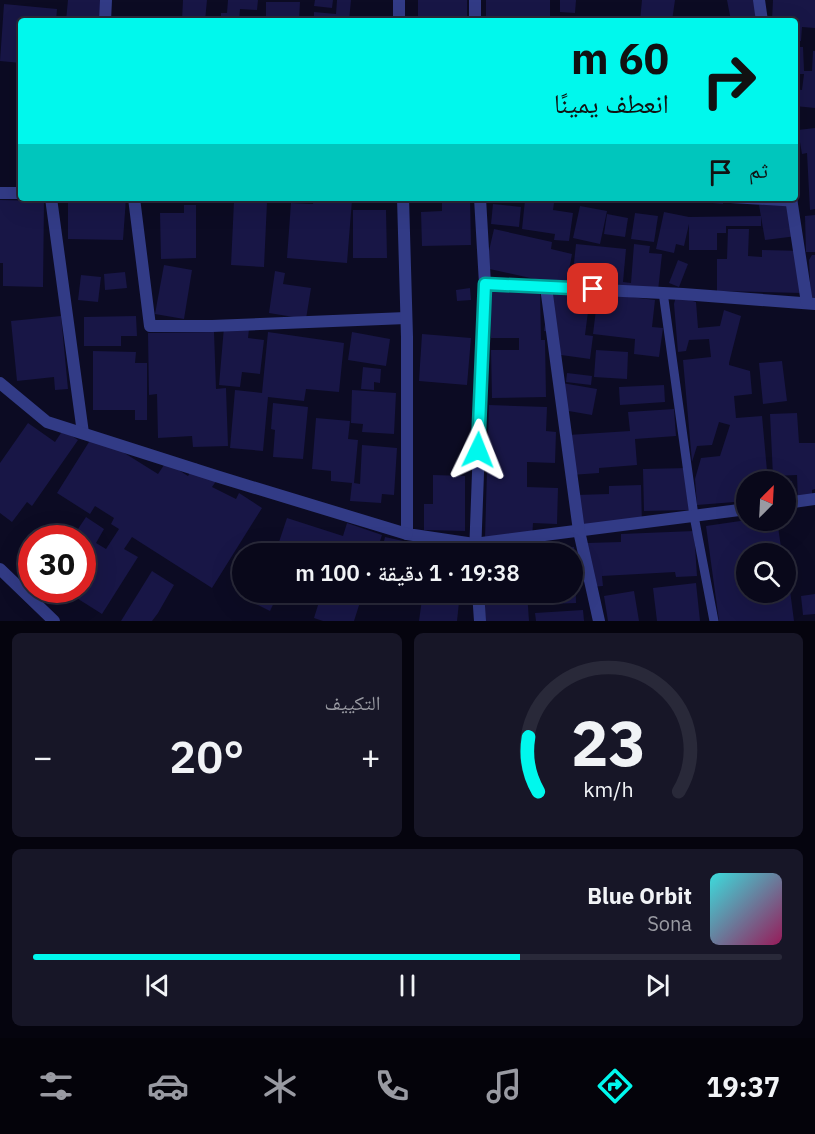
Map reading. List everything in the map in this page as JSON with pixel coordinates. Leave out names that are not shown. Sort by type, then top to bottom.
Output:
[{"type":"street","points":[[105,18],[106,0]]},
{"type":"street","points":[[399,0],[399,18]]},
{"type":"street","points":[[475,0],[475,18]]},
{"type":"street","points":[[759,0],[762,18]]},
{"type":"street","points":[[0,193],[18,193]]},
{"type":"street","points":[[51,201],[83,433]]},
{"type":"street","points":[[134,201],[150,326],[212,326],[406,318]]},
{"type":"street","points":[[403,201],[407,534]]},
{"type":"street","points":[[475,543],[485,284],[480,201]]},
{"type":"street","points":[[485,284],[663,292],[811,304],[791,201]]},
{"type":"street","points":[[546,287],[579,531],[599,621]]},
{"type":"street","points":[[0,384],[47,422],[407,534],[448,543]]},
{"type":"street","points":[[796,502],[815,499]]},
{"type":"street","points":[[510,543],[579,531],[736,510]]},
{"type":"street","points":[[0,569],[54,621]]},
{"type":"street","points":[[479,603],[480,621]]},
{"type":"lane","points":[[663,292],[694,516],[714,621]]},
{"type":"building","points":[[68,0],[111,0],[109,18],[66,18]]},
{"type":"building","points":[[183,0],[207,0],[205,18],[182,18]]},
{"type":"building","points":[[228,0],[258,0],[257,10],[240,9],[239,18],[221,18],[221,13],[227,13]]},
{"type":"building","points":[[315,0],[333,0],[332,8],[314,6]]},
{"type":"building","points":[[337,0],[351,0],[349,18],[314,18],[314,12],[336,14]]},
{"type":"building","points":[[418,0],[467,0],[467,18],[418,18]]},
{"type":"building","points":[[486,0],[550,0],[550,18],[486,18]]},
{"type":"building","points":[[560,0],[576,0],[575,13],[560,12]]},
{"type":"building","points":[[642,0],[675,0],[672,18],[640,18]]},
{"type":"building","points":[[727,0],[755,0],[758,18],[730,18]]},
{"type":"building","points":[[773,0],[815,0],[815,28],[802,27],[801,41],[798,41],[798,18],[772,18]]},
{"type":"building","points":[[266,2],[300,2],[299,18],[266,18]]},
{"type":"building","points":[[4,4],[57,9],[56,18],[18,18],[18,63],[0,61]]},
{"type":"building","points":[[351,16],[384,18],[351,18]]},
{"type":"building","points":[[798,47],[803,47],[804,71],[812,71],[813,51],[815,51],[815,108],[798,106],[798,89],[802,90],[804,74],[798,74]]},
{"type":"building","points":[[815,128],[815,209],[810,210],[807,153],[802,154],[798,130]]},
{"type":"building","points":[[0,200],[44,201],[43,287],[3,286],[3,263],[0,263]]},
{"type":"building","points":[[68,201],[126,201],[123,240],[68,239]]},
{"type":"building","points":[[234,201],[267,202],[264,267],[231,265]]},
{"type":"building","points":[[314,201],[352,201],[347,263],[287,258],[291,203],[313,204]]},
{"type":"building","points":[[442,201],[470,201],[471,245],[422,246],[421,212],[442,211]]},
{"type":"building","points":[[525,201],[554,203],[553,210],[573,213],[569,241],[554,240],[555,234],[522,229]]},
{"type":"building","points":[[691,201],[723,201],[723,204]]},
{"type":"building","points":[[792,201],[797,236],[765,240],[759,205]]},
{"type":"building","points":[[493,204],[521,207],[519,227],[491,224]]},
{"type":"building","points":[[184,205],[196,205],[196,258],[161,259],[160,213],[184,213]]},
{"type":"building","points":[[580,206],[607,211],[600,244],[573,238]]},
{"type":"building","points":[[353,210],[386,210],[387,258],[353,258]]},
{"type":"building","points":[[664,212],[689,217],[761,216],[761,226],[726,226],[726,233],[717,233],[717,250],[689,250],[689,224],[684,246],[676,244],[674,253],[656,249]]},
{"type":"building","points":[[635,213],[658,216],[654,242],[631,239]]},
{"type":"building","points":[[607,214],[628,218],[625,237],[604,234]]},
{"type":"building","points":[[815,215],[815,252],[806,252],[805,216]]},
{"type":"building","points":[[494,229],[552,242],[551,249],[572,254],[566,286],[485,268]]},
{"type":"building","points":[[728,229],[749,229],[748,256],[762,257],[762,250],[803,251],[802,293],[717,291],[717,259],[727,259]]},
{"type":"building","points":[[576,244],[626,249],[623,282],[631,283],[634,244],[650,246],[649,253],[662,254],[658,291],[572,282]]},
{"type":"building","points":[[812,255],[815,255],[815,302],[811,302],[809,260]]},
{"type":"building","points":[[678,260],[688,264],[679,287],[669,283]]},
{"type":"building","points":[[164,265],[192,270],[184,319],[155,314]]},
{"type":"building","points":[[275,271],[285,273],[283,284],[311,288],[306,319],[269,313]]},
{"type":"building","points":[[125,272],[127,288],[105,290],[104,274]]},
{"type":"building","points":[[81,275],[101,277],[98,302],[78,300]]},
{"type":"building","points":[[470,288],[471,300],[457,301],[456,290]]},
{"type":"building","points":[[540,289],[541,340],[545,340],[546,397],[492,398],[491,350],[519,350],[519,338],[491,338],[490,290]]},
{"type":"building","points":[[550,290],[590,296],[585,335],[593,336],[590,359],[554,354],[557,333],[544,331]]},
{"type":"building","points":[[598,293],[655,300],[652,327],[663,328],[659,357],[634,354],[635,339],[593,334]]},
{"type":"building","points":[[676,296],[696,302],[698,328],[720,326],[724,310],[741,316],[729,365],[750,371],[752,394],[734,396],[736,418],[762,416],[767,471],[736,471],[736,502],[697,505],[695,479],[701,458],[720,456],[730,425],[719,422],[712,445],[697,446],[692,462],[683,360],[711,357],[709,339],[689,340],[686,351],[678,352],[674,304]]},
{"type":"building","points":[[61,316],[68,389],[55,390],[54,377],[17,381],[11,321]]},
{"type":"building","points":[[136,316],[137,336],[121,336],[121,346],[84,346],[84,317]]},
{"type":"building","points":[[224,327],[249,329],[248,338],[264,340],[260,374],[242,372],[240,387],[219,385]]},
{"type":"building","points":[[214,332],[216,389],[226,388],[228,446],[193,447],[192,436],[158,438],[157,394],[149,395],[148,333]]},
{"type":"building","points":[[268,332],[344,343],[339,392],[306,389],[304,401],[268,397],[263,451],[230,448],[235,390],[262,393]]},
{"type":"building","points":[[352,332],[390,339],[386,366],[348,360]]},
{"type":"building","points":[[422,334],[471,338],[467,385],[419,381]]},
{"type":"building","points":[[596,350],[628,352],[627,379],[594,377]]},
{"type":"building","points":[[93,351],[136,352],[135,363],[147,363],[147,420],[135,420],[135,410],[93,410]]},
{"type":"building","points":[[782,361],[787,401],[763,404],[759,363]]},
{"type":"building","points":[[363,367],[381,369],[380,383],[374,382],[374,390],[361,389]]},
{"type":"building","points":[[567,373],[592,376],[591,385],[566,382]]},
{"type":"building","points":[[562,383],[597,389],[592,415],[557,409]]},
{"type":"building","points":[[664,385],[665,402],[620,405],[619,387]]},
{"type":"building","points":[[352,390],[396,393],[394,434],[362,432],[363,424],[351,423]]},
{"type":"building","points":[[273,403],[308,407],[303,459],[273,457],[275,430],[271,429]]},
{"type":"building","points":[[489,405],[547,407],[546,431],[556,432],[555,463],[527,462],[527,487],[558,488],[557,524],[533,523],[532,540],[485,538]]},
{"type":"building","points":[[674,409],[676,436],[635,439],[637,465],[599,468],[599,473],[571,475],[568,435],[630,431],[628,412]]},
{"type":"building","points":[[797,413],[799,443],[815,443],[815,489],[812,490],[812,500],[798,501],[796,471],[773,471],[770,414]]},
{"type":"building","points":[[316,418],[350,421],[348,439],[358,440],[354,483],[360,484],[362,445],[397,448],[394,495],[382,494],[381,503],[350,501],[352,483],[331,481],[331,471],[312,469]]},
{"type":"building","points":[[28,423],[55,442],[63,430],[78,440],[32,506],[27,502],[12,522],[0,513],[0,463]]},
{"type":"building","points":[[94,434],[158,474],[166,462],[188,476],[196,463],[219,477],[212,487],[236,499],[239,493],[262,508],[240,543],[232,543],[232,556],[212,588],[132,537],[124,549],[138,557],[102,614],[85,603],[96,603],[96,543],[106,549],[119,529],[111,524],[114,518],[95,506],[90,514],[57,493]]},
{"type":"building","points":[[688,468],[689,510],[644,511],[643,469]]},
{"type":"building","points":[[433,475],[465,476],[465,531],[424,530],[424,504],[433,504]]},
{"type":"building","points":[[641,485],[642,526],[578,528],[576,495],[609,494],[609,486]]},
{"type":"building","points":[[86,517],[104,529],[96,543],[96,525],[81,525]]},
{"type":"building","points":[[287,518],[343,536],[347,523],[382,535],[379,543],[279,543]]},
{"type":"building","points":[[736,522],[736,531],[779,531],[780,543],[736,543],[736,603],[792,603],[794,621],[719,621],[706,526]]},
{"type":"building","points":[[694,531],[697,576],[676,577],[675,572],[602,576],[603,586],[589,587],[587,543],[621,542],[621,534]]},
{"type":"building","points":[[385,537],[412,543],[384,543]]},
{"type":"building","points":[[152,571],[174,585],[158,613],[152,621],[121,621]]},
{"type":"building","points":[[696,583],[700,621],[657,621],[653,588]]},
{"type":"building","points":[[634,591],[639,621],[608,621],[604,596]]},
{"type":"building","points":[[815,594],[815,614],[803,615],[801,596]]},
{"type":"building","points":[[254,603],[274,603],[270,611]]},
{"type":"building","points":[[319,603],[360,603],[354,621],[323,621],[314,618]]},
{"type":"building","points":[[421,603],[459,603],[457,621],[419,621]]},
{"type":"building","points":[[481,603],[528,603],[529,621],[482,621]]},
{"type":"building","points":[[583,610],[584,621],[536,621],[535,613]]},
{"type":"route","points":[[478,450],[485,284],[593,289]]}]
